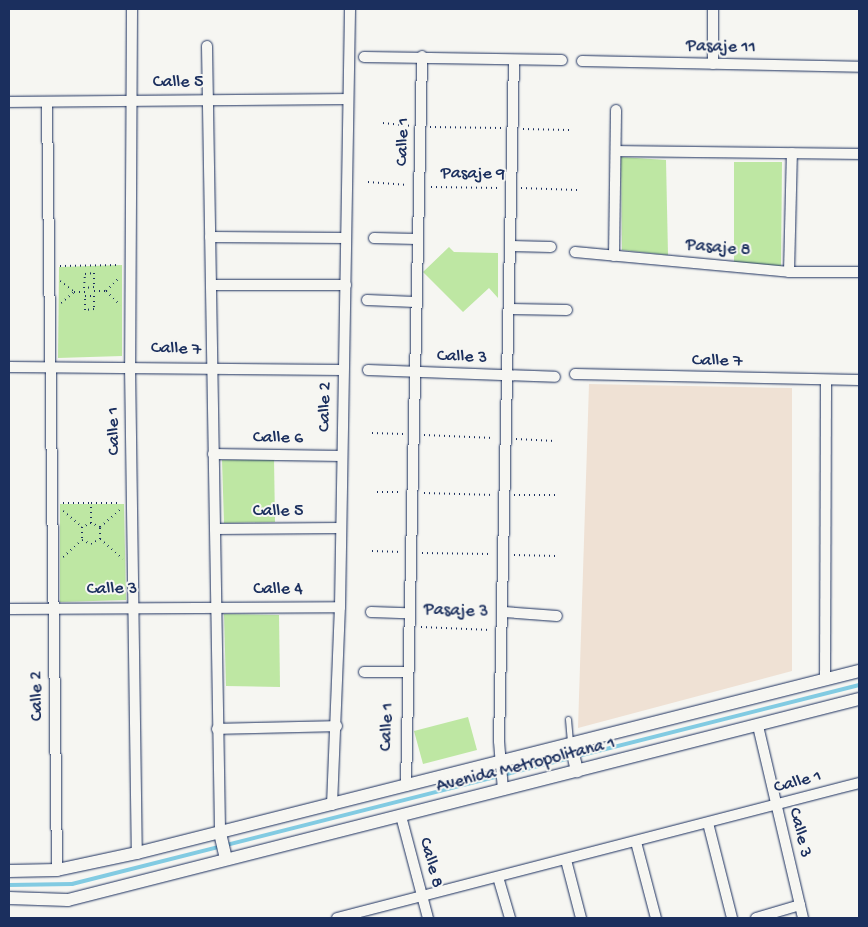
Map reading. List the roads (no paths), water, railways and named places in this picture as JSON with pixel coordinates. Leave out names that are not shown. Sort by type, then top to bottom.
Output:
[{"type":"street","name":"Calle 1","points":[[132,9],[130,365],[135,606],[137,853]]},
{"type":"street","name":"Calle 2","points":[[332,805],[337,726],[340,607],[350,9]]},
{"type":"street","points":[[713,9],[713,64]]},
{"type":"street","points":[[208,46],[215,606],[220,835],[225,855]]},
{"type":"street","name":"Calle 1","points":[[406,786],[403,769],[422,56]]},
{"type":"street","points":[[364,57],[422,56],[562,60]]},
{"type":"street","points":[[503,787],[500,765],[514,60]]},
{"type":"street","name":"Pasaje 11","points":[[582,61],[859,67]]},
{"type":"street","name":"Calle 5","points":[[9,102],[347,99]]},
{"type":"street","name":"Calle 2","points":[[47,103],[57,870]]},
{"type":"street","points":[[614,256],[616,110]]},
{"type":"street","points":[[616,151],[859,154]]},
{"type":"street","points":[[789,272],[792,153]]},
{"type":"street","points":[[210,237],[346,238]]},
{"type":"street","points":[[374,238],[417,239]]},
{"type":"street","points":[[511,246],[551,247]]},
{"type":"street","name":"Pasaje 8","points":[[575,252],[789,272],[859,272]]},
{"type":"street","points":[[211,284],[346,285]]},
{"type":"street","points":[[367,300],[415,302]]},
{"type":"street","points":[[510,309],[567,310]]},
{"type":"street","name":"Calle 7","points":[[9,366],[50,368],[130,365],[343,370]]},
{"type":"street","name":"Calle 3","points":[[368,370],[555,377]]},
{"type":"street","name":"Calle 7","points":[[575,374],[859,380]]},
{"type":"street","points":[[825,679],[826,380]]},
{"type":"street","name":"Calle 6","points":[[214,454],[342,456]]},
{"type":"street","name":"Calle 5","points":[[214,529],[341,528]]},
{"type":"street","name":"Calle 3","points":[[9,609],[215,606]]},
{"type":"street","name":"Calle 4","points":[[215,606],[340,607]]},
{"type":"street","name":"Pasaje 3","points":[[371,612],[407,613]]},
{"type":"street","name":"Pasaje 3","points":[[504,612],[557,616]]},
{"type":"street","name":"Avenida Metropolitana 1","points":[[9,871],[57,870],[220,835],[406,786],[571,748],[859,671]]},
{"type":"street","points":[[364,672],[406,672]]},
{"type":"street","name":"Avenida Metropolitana 1","points":[[9,898],[68,900],[225,855],[401,816],[576,768],[758,726],[859,699]]},
{"type":"street","points":[[218,729],[337,726]]},
{"type":"street","name":"Calle 3","points":[[758,726],[803,918]]},
{"type":"street","points":[[571,748],[576,768]]},
{"type":"street","name":"Calle 1","points":[[341,918],[859,783]]},
{"type":"street","name":"Calle 8","points":[[401,816],[428,918]]},
{"type":"street","points":[[708,823],[732,918]]},
{"type":"street","points":[[636,842],[656,918]]},
{"type":"street","points":[[566,860],[580,918]]},
{"type":"street","points":[[498,877],[510,918]]},
{"type":"street","points":[[756,918],[800,905]]},
{"type":"lane","points":[[568,719],[571,748]]},
{"type":"waterway","points":[[9,885],[72,884],[859,685]]}]
